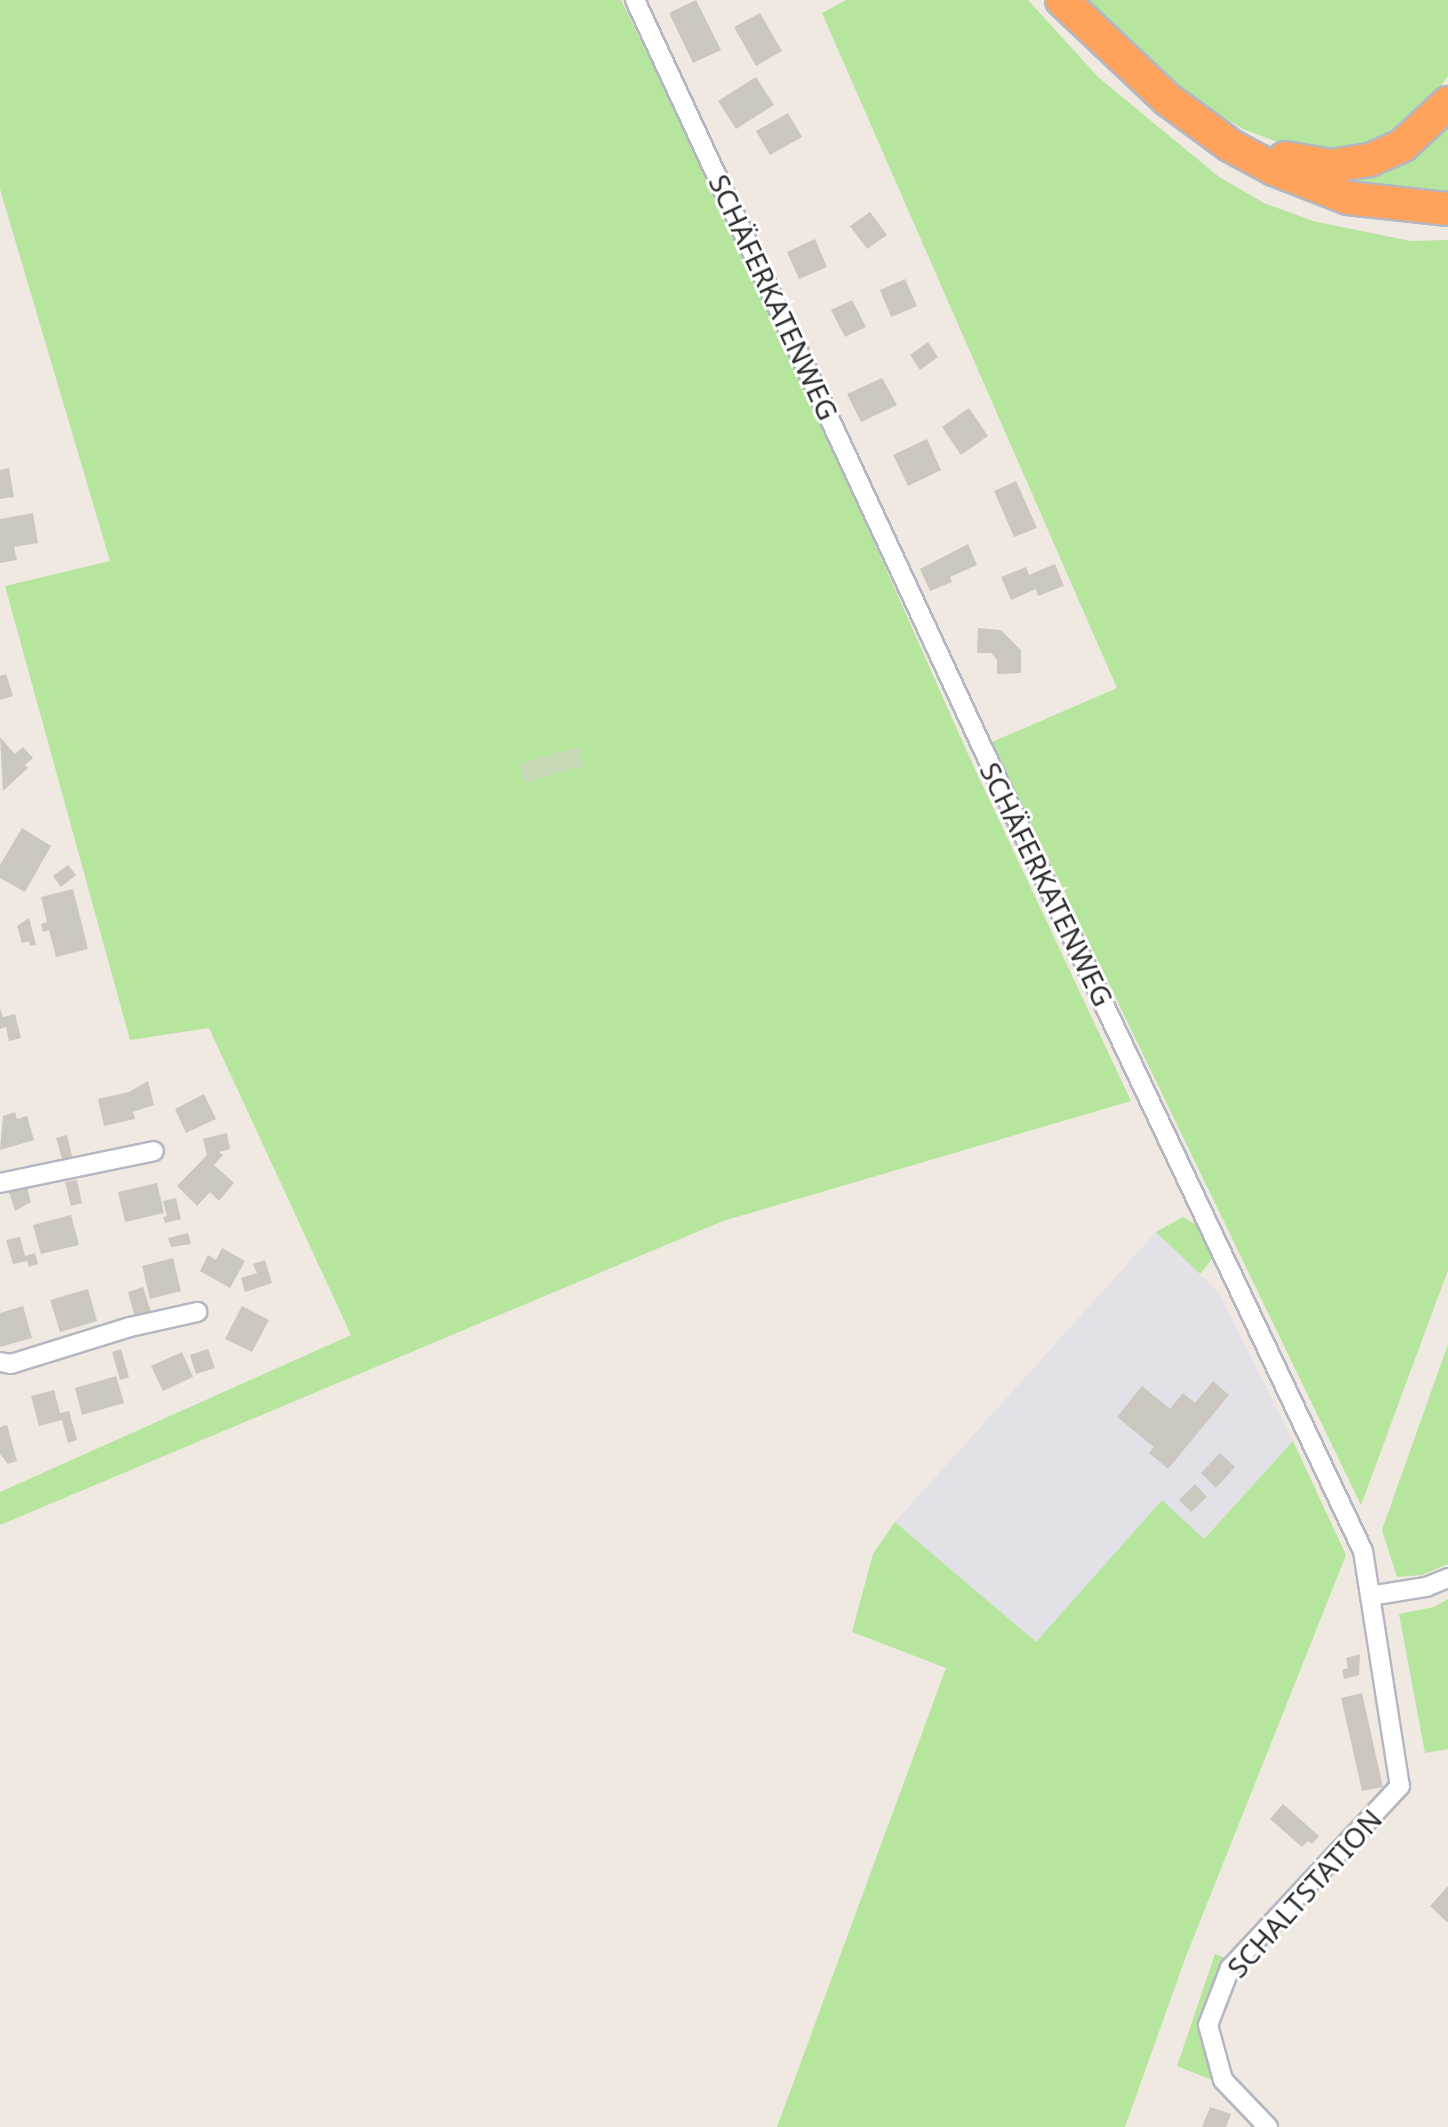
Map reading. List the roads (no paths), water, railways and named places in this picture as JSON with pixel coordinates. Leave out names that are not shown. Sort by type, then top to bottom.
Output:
[{"type":"highway","points":[[1062,0],[1167,99],[1231,146],[1263,163],[1348,198],[1448,209]]},
{"type":"highway","points":[[1194,119],[1268,153],[1331,166],[1370,160],[1403,145],[1448,103]]},
{"type":"street","name":"SCHÄFERKATENWEG","points":[[635,0],[983,749],[1312,1437],[1363,1551],[1400,1786]]},
{"type":"street","points":[[0,1183],[154,1151]]},
{"type":"street","points":[[0,1362],[11,1364],[130,1327],[197,1312]]},
{"type":"street","points":[[1370,1596],[1426,1587],[1448,1578]]},
{"type":"street","name":"SCHALTSTATION","points":[[1268,2127],[1223,2080],[1208,2025],[1230,1968],[1400,1786]]}]
